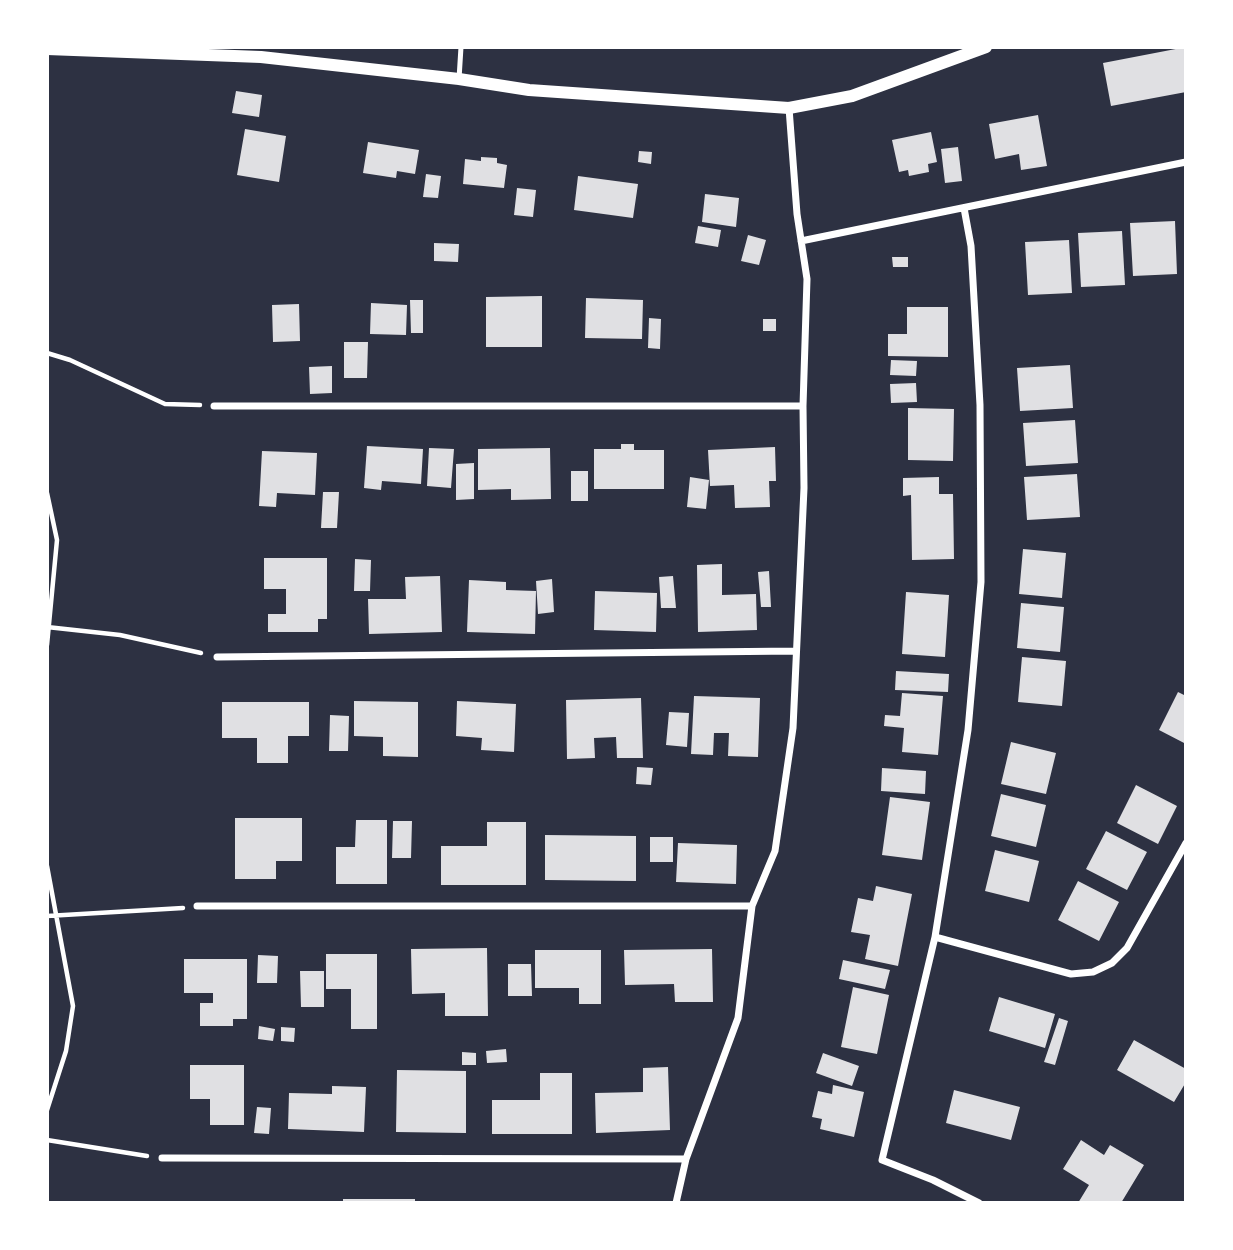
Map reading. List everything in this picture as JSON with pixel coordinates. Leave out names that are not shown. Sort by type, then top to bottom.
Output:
[{"type":"street","points":[[47,48],[261,57],[459,79],[529,90],[789,108],[852,96],[986,47]]},
{"type":"street","points":[[676,1203],[686,1159],[738,1018],[752,906],[775,850],[793,728],[804,488],[803,406],[807,279],[797,214],[789,108]]},
{"type":"street","points":[[801,241],[1186,162]]},
{"type":"street","points":[[964,208],[971,246],[980,405],[981,582],[968,730],[935,937],[882,1160],[933,1180],[979,1203]]},
{"type":"street","points":[[214,406],[803,406]]},
{"type":"street","points":[[217,657],[796,651]]},
{"type":"street","points":[[935,937],[1071,974],[1093,972],[1112,964],[1127,948],[1186,843]]},
{"type":"street","points":[[197,906],[752,906]]},
{"type":"street","points":[[162,1158],[686,1159]]},
{"type":"lane","points":[[459,79],[461,47]]},
{"type":"path","points":[[47,353],[70,360],[165,404],[214,406]]},
{"type":"path","points":[[47,493],[57,540],[47,645]]},
{"type":"path","points":[[48,627],[120,635],[217,657]]},
{"type":"path","points":[[47,866],[73,1006],[65,1051],[47,1110]]},
{"type":"path","points":[[47,916],[197,906]]},
{"type":"path","points":[[47,1140],[162,1158]]},
{"type":"building","points":[[1186,47],[1186,92],[1111,106],[1103,63]]},
{"type":"building","points":[[236,91],[262,95],[259,117],[232,113]]},
{"type":"building","points":[[1038,115],[1047,166],[1021,170],[1019,154],[995,159],[989,124]]},
{"type":"building","points":[[245,129],[286,136],[279,182],[237,175]]},
{"type":"building","points":[[931,132],[937,162],[928,164],[929,172],[909,176],[908,170],[899,172],[892,140]]},
{"type":"building","points":[[368,142],[419,150],[415,174],[397,171],[396,178],[363,173]]},
{"type":"building","points":[[958,147],[962,181],[945,183],[941,149]]},
{"type":"building","points":[[639,151],[652,152],[651,164],[638,162]]},
{"type":"building","points":[[481,157],[497,158],[497,163],[507,165],[504,188],[463,184],[465,159],[481,161]]},
{"type":"building","points":[[426,174],[441,176],[438,198],[423,197]]},
{"type":"building","points":[[578,176],[638,184],[633,218],[574,210]]},
{"type":"building","points":[[517,188],[536,190],[533,217],[514,215]]},
{"type":"building","points":[[705,194],[739,198],[736,227],[702,222]]},
{"type":"building","points":[[1175,221],[1177,274],[1133,276],[1130,223]]},
{"type":"building","points":[[698,226],[721,230],[718,247],[695,243]]},
{"type":"building","points":[[1122,231],[1125,285],[1081,287],[1078,233]]},
{"type":"building","points":[[748,235],[766,240],[759,265],[741,261]]},
{"type":"building","points":[[1069,240],[1072,293],[1028,295],[1025,242]]},
{"type":"building","points":[[434,243],[459,244],[458,262],[434,261]]},
{"type":"building","points":[[892,257],[908,257],[908,267],[893,267]]},
{"type":"building","points":[[542,296],[542,347],[486,347],[486,297]]},
{"type":"building","points":[[586,298],[643,300],[642,339],[585,338]]},
{"type":"building","points":[[410,300],[423,300],[423,333],[411,333]]},
{"type":"building","points":[[371,303],[407,305],[406,335],[370,334]]},
{"type":"building","points":[[299,304],[300,341],[273,342],[272,305]]},
{"type":"building","points":[[907,307],[948,307],[948,357],[888,356],[888,334],[907,334]]},
{"type":"building","points":[[649,318],[661,319],[660,349],[648,348]]},
{"type":"building","points":[[763,319],[776,319],[776,331],[763,331]]},
{"type":"building","points":[[344,342],[368,342],[367,378],[344,378]]},
{"type":"building","points":[[891,360],[917,361],[916,376],[890,375]]},
{"type":"building","points":[[1070,365],[1073,408],[1020,411],[1017,368]]},
{"type":"building","points":[[332,366],[332,393],[310,394],[309,367]]},
{"type":"building","points":[[916,383],[917,402],[891,403],[890,384]]},
{"type":"building","points":[[908,408],[954,409],[953,461],[908,460]]},
{"type":"building","points":[[1075,420],[1078,463],[1026,466],[1023,423]]},
{"type":"building","points":[[621,444],[634,444],[634,450],[664,450],[664,489],[594,489],[594,449],[621,449]]},
{"type":"building","points":[[367,446],[423,449],[421,484],[382,481],[381,490],[364,488]]},
{"type":"building","points":[[775,447],[776,481],[769,481],[770,507],[735,508],[734,485],[710,486],[708,450]]},
{"type":"building","points":[[429,448],[454,449],[451,488],[427,486]]},
{"type":"building","points":[[550,448],[551,499],[511,500],[511,489],[478,490],[478,449]]},
{"type":"building","points":[[262,451],[317,453],[315,495],[277,493],[276,507],[259,506]]},
{"type":"building","points":[[474,463],[474,499],[456,500],[456,464]]},
{"type":"building","points":[[571,471],[588,471],[588,501],[571,501]]},
{"type":"building","points":[[1077,474],[1080,517],[1027,520],[1024,477]]},
{"type":"building","points":[[690,477],[709,480],[706,509],[687,507]]},
{"type":"building","points":[[939,477],[939,494],[953,494],[954,559],[912,560],[911,495],[903,496],[903,478]]},
{"type":"building","points":[[323,492],[339,492],[337,528],[321,528]]},
{"type":"building","points":[[1023,549],[1066,553],[1062,598],[1019,594]]},
{"type":"building","points":[[264,558],[327,558],[327,619],[318,619],[318,632],[268,632],[268,614],[286,614],[286,589],[264,589]]},
{"type":"building","points":[[355,559],[371,560],[370,591],[354,591]]},
{"type":"building","points":[[722,564],[722,595],[756,594],[757,630],[698,632],[697,565]]},
{"type":"building","points":[[769,571],[771,607],[761,607],[758,572]]},
{"type":"building","points":[[440,576],[442,632],[369,634],[368,599],[406,599],[405,577]]},
{"type":"building","points":[[673,576],[676,608],[661,608],[659,577]]},
{"type":"building","points":[[552,579],[554,612],[538,614],[536,581]]},
{"type":"building","points":[[469,580],[506,582],[506,590],[536,591],[535,634],[467,632]]},
{"type":"building","points":[[595,591],[657,593],[656,632],[594,630]]},
{"type":"building","points":[[906,592],[949,595],[945,657],[902,654]]},
{"type":"building","points":[[1021,603],[1064,607],[1060,652],[1017,648]]},
{"type":"building","points":[[1022,657],[1066,661],[1062,706],[1018,702]]},
{"type":"building","points":[[896,671],[949,674],[948,692],[895,690]]},
{"type":"building","points":[[1178,692],[1186,696],[1186,744],[1159,730]]},
{"type":"building","points":[[902,693],[943,696],[938,755],[902,752],[904,728],[884,726],[885,715],[900,716]]},
{"type":"building","points":[[694,696],[760,698],[758,757],[728,756],[729,733],[714,733],[713,755],[691,754]]},
{"type":"building","points":[[641,698],[643,758],[617,758],[616,737],[594,738],[595,758],[567,759],[566,700]]},
{"type":"building","points":[[354,701],[418,702],[418,757],[383,756],[383,737],[354,736]]},
{"type":"building","points":[[457,701],[516,704],[514,752],[481,750],[482,738],[456,736]]},
{"type":"building","points":[[222,702],[309,702],[309,736],[288,736],[288,763],[257,763],[257,738],[222,738]]},
{"type":"building","points":[[669,712],[689,713],[687,747],[666,745]]},
{"type":"building","points":[[330,715],[349,716],[348,751],[329,751]]},
{"type":"building","points":[[1011,742],[1056,753],[1046,794],[1001,784]]},
{"type":"building","points":[[637,767],[653,768],[651,785],[636,784]]},
{"type":"building","points":[[882,768],[926,771],[925,794],[881,791]]},
{"type":"building","points":[[1136,785],[1177,806],[1158,844],[1117,823]]},
{"type":"building","points":[[1001,794],[1046,805],[1036,847],[991,836]]},
{"type":"building","points":[[890,797],[930,802],[922,860],[882,855]]},
{"type":"building","points":[[235,818],[302,818],[302,861],[276,861],[276,879],[235,879]]},
{"type":"building","points":[[356,820],[387,820],[387,884],[336,884],[336,847],[355,847]]},
{"type":"building","points":[[393,821],[412,821],[411,858],[392,858]]},
{"type":"building","points":[[487,822],[526,822],[526,885],[441,885],[441,846],[487,846]]},
{"type":"building","points":[[1106,831],[1147,852],[1127,890],[1086,869]]},
{"type":"building","points":[[545,835],[636,836],[636,881],[545,880]]},
{"type":"building","points":[[650,837],[673,837],[673,862],[650,862]]},
{"type":"building","points":[[678,843],[737,845],[736,884],[676,882]]},
{"type":"building","points":[[995,850],[1039,861],[1029,902],[985,891]]},
{"type":"building","points":[[1078,881],[1119,902],[1099,941],[1058,920]]},
{"type":"building","points":[[876,886],[912,894],[898,966],[865,959],[870,935],[851,932],[858,898],[873,901]]},
{"type":"building","points":[[487,948],[488,1016],[445,1016],[445,993],[412,994],[411,949]]},
{"type":"building","points":[[712,949],[713,1002],[675,1002],[674,984],[625,985],[624,950]]},
{"type":"building","points":[[535,950],[601,950],[601,1004],[579,1004],[579,988],[535,988]]},
{"type":"building","points":[[326,954],[377,954],[377,1029],[351,1029],[351,989],[326,989]]},
{"type":"building","points":[[258,955],[278,956],[277,983],[257,983]]},
{"type":"building","points":[[184,959],[247,959],[247,1019],[233,1019],[233,1026],[200,1026],[200,1003],[213,1003],[213,993],[184,993]]},
{"type":"building","points":[[843,960],[890,970],[885,989],[839,979]]},
{"type":"building","points":[[508,964],[531,964],[532,996],[508,996]]},
{"type":"building","points":[[300,971],[324,971],[324,1007],[301,1007]]},
{"type":"building","points":[[853,987],[889,995],[877,1054],[841,1047]]},
{"type":"building","points":[[999,997],[1055,1014],[1045,1048],[989,1031]]},
{"type":"building","points":[[1059,1018],[1068,1021],[1055,1065],[1044,1062]]},
{"type":"building","points":[[259,1026],[275,1029],[273,1041],[258,1039]]},
{"type":"building","points":[[281,1027],[295,1028],[294,1042],[281,1041]]},
{"type":"building","points":[[1134,1040],[1186,1069],[1186,1082],[1174,1102],[1117,1070]]},
{"type":"building","points":[[506,1049],[507,1062],[487,1063],[486,1051]]},
{"type":"building","points":[[462,1052],[476,1053],[476,1065],[462,1065]]},
{"type":"building","points":[[823,1053],[859,1066],[852,1086],[816,1073]]},
{"type":"building","points":[[190,1065],[244,1065],[244,1125],[210,1125],[210,1099],[190,1099]]},
{"type":"building","points":[[668,1067],[670,1130],[596,1133],[595,1093],[643,1092],[643,1068]]},
{"type":"building","points":[[397,1070],[466,1071],[466,1133],[396,1132]]},
{"type":"building","points":[[540,1073],[572,1073],[572,1134],[492,1134],[492,1100],[540,1100]]},
{"type":"building","points":[[833,1085],[864,1092],[854,1137],[820,1129],[822,1119],[812,1117],[818,1091],[832,1094]]},
{"type":"building","points":[[332,1086],[366,1087],[364,1132],[288,1129],[289,1093],[332,1094]]},
{"type":"building","points":[[954,1090],[1020,1107],[1011,1140],[946,1123]]},
{"type":"building","points":[[257,1107],[271,1108],[269,1134],[254,1133]]},
{"type":"building","points":[[1081,1140],[1104,1155],[1110,1145],[1144,1165],[1121,1203],[1078,1203],[1089,1185],[1063,1169]]},
{"type":"building","points":[[343,1199],[415,1199],[415,1203],[343,1203]]}]
